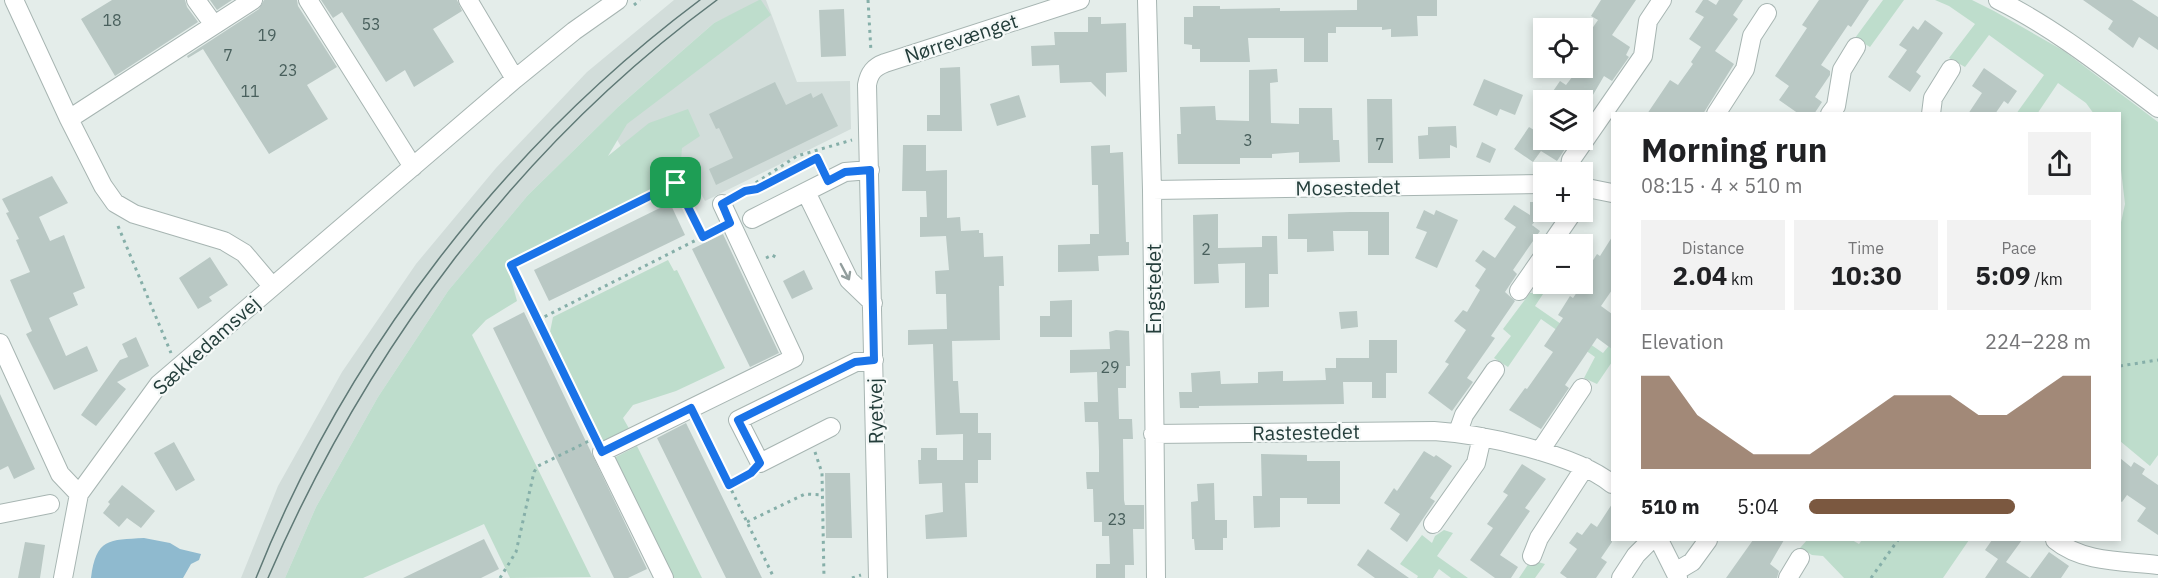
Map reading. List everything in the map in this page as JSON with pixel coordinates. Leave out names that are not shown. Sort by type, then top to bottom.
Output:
[{"type":"street","name":"Sækkedamsvej","points":[[14,0],[69,119],[103,186],[115,203],[134,214],[224,241],[244,253],[272,286]]},
{"type":"street","points":[[196,0],[214,25]]},
{"type":"street","points":[[69,119],[253,0]]},
{"type":"street","points":[[308,0],[413,167]]},
{"type":"street","points":[[468,0],[515,79]]},
{"type":"street","name":"Sækkedamsvej","points":[[79,494],[159,384],[515,79],[574,31],[618,0]]},
{"type":"street","name":"Nørrevænget","points":[[876,66],[1080,0]]},
{"type":"street","name":"Engstedet","points":[[1147,0],[1152,190],[1156,578]]},
{"type":"street","points":[[1571,162],[1643,56],[1648,21],[1662,0]]},
{"type":"street","points":[[1998,0],[2020,11],[2103,66],[2158,108]]},
{"type":"street","points":[[1717,112],[1745,69],[1752,36],[1767,12]]},
{"type":"street","points":[[1832,112],[1836,106],[1842,70],[1856,47]]},
{"type":"street","name":"Ryetvej","points":[[876,66],[868,75],[867,85],[878,578]]},
{"type":"street","points":[[1931,112],[1933,98],[1951,69]]},
{"type":"street","points":[[752,219],[845,172],[870,170]]},
{"type":"street","name":"Mosestedet","points":[[1152,190],[1533,184]]},
{"type":"street","points":[[1593,189],[1611,193]]},
{"type":"street","points":[[806,192],[849,280],[873,303]]},
{"type":"street","points":[[664,578],[602,452],[794,358],[722,204]]},
{"type":"street","points":[[1519,291],[1533,271]]},
{"type":"street","points":[[0,343],[60,474],[79,494],[63,578]]},
{"type":"street","points":[[738,420],[855,362],[874,360]]},
{"type":"street","points":[[1458,432],[1464,415],[1495,370]]},
{"type":"street","points":[[1540,451],[1582,388]]},
{"type":"street","points":[[723,393],[760,463],[831,427]]},
{"type":"street","name":"Rastestedet","points":[[1154,434],[1458,432],[1540,451],[1585,467],[1611,483]]},
{"type":"street","points":[[1433,524],[1476,463],[1482,436]]},
{"type":"street","points":[[1532,556],[1539,538],[1585,467]]},
{"type":"street","points":[[0,514],[51,504]]},
{"type":"street","points":[[1622,578],[1636,555],[1650,541]]},
{"type":"street","points":[[1659,541],[1676,575],[1692,562],[1707,541]]},
{"type":"street","points":[[2056,541],[2090,557],[2158,565]]},
{"type":"street","points":[[1788,578],[1800,558]]},
{"type":"path","points":[[868,0],[870,47],[876,66]]},
{"type":"path","points":[[722,204],[797,156],[868,135]]},
{"type":"path","points":[[745,191],[757,189],[817,158],[828,181]]},
{"type":"path","points":[[500,578],[516,552],[534,472],[538,466],[596,438],[511,265],[676,183],[703,237]]},
{"type":"path","points":[[114,216],[178,369]]},
{"type":"path","points":[[538,320],[730,223]]},
{"type":"path","points":[[2121,366],[2158,360]]},
{"type":"path","points":[[691,408],[774,578]]},
{"type":"path","points":[[817,457],[822,472],[824,578]]},
{"type":"path","points":[[729,485],[751,473],[760,463]]},
{"type":"path","points":[[747,522],[805,494],[823,495]]},
{"type":"path","points":[[1871,578],[1897,541]]},
{"type":"shaded area","points":[[674,0],[766,0],[797,82],[850,81],[851,129],[705,201],[686,167],[670,174],[649,177],[634,169],[608,124],[739,11],[714,23],[618,107],[528,195],[448,291],[378,397],[316,507],[285,578],[241,578],[278,486],[342,372],[416,264],[496,168],[587,72]]},
{"type":"green space","points":[[759,0],[771,15],[627,124],[608,156],[649,123],[688,109],[700,136],[682,148],[681,160],[672,169],[655,178],[657,187],[506,261],[517,301],[486,320],[472,335],[591,577],[510,578],[484,524],[363,578],[285,578],[316,507],[378,397],[448,291],[528,195],[618,107],[714,23]]},
{"type":"green space","points":[[1883,0],[1904,0],[1870,47],[1855,38]]},
{"type":"green space","points":[[1935,0],[1972,0],[1994,11],[2064,51],[2158,122],[2158,455],[2150,466],[2121,442],[2121,222],[2125,204],[2121,170],[2121,112],[2093,112],[2086,103],[2058,83],[2038,112],[2017,112],[2044,75],[1989,35],[1965,67],[1949,58],[1975,24],[1949,6]]},
{"type":"green space","points":[[668,260],[674,271],[677,270],[725,368],[676,391],[633,405],[623,418],[631,432],[604,446],[550,332],[553,317]]},
{"type":"green space","points":[[1530,293],[1543,294],[1535,306],[1603,353],[1611,343],[1611,363],[1597,384],[1584,378],[1595,357],[1541,319],[1508,367],[1494,358],[1511,336],[1503,329]]},
{"type":"green space","points":[[637,446],[702,578],[671,578],[612,459]]},
{"type":"green space","points":[[1444,530],[1453,533],[1437,556],[1468,578],[1451,578],[1439,569],[1433,578],[1417,578],[1418,576],[1400,564],[1422,535],[1432,543],[1435,536]]},
{"type":"green space","points":[[1806,541],[1854,541],[1859,544],[1861,541],[1968,541],[1943,578],[1844,578],[1823,556],[1812,555],[1800,548]]},
{"type":"green space","points":[[1529,563],[1545,564],[1535,578],[1519,578]]},
{"type":"water","points":[[144,538],[170,543],[180,549],[201,554],[199,560],[191,564],[183,578],[91,578],[96,555],[106,544],[122,539]]},
{"type":"building","points":[[112,0],[185,0],[187,7],[198,22],[115,76],[81,19]]},
{"type":"building","points":[[210,0],[232,0],[217,10]]},
{"type":"building","points":[[264,0],[297,0],[298,6],[337,67],[307,85],[328,119],[269,154],[203,49],[188,58],[187,56],[259,9]]},
{"type":"building","points":[[321,0],[457,0],[462,11],[433,29],[454,62],[414,87],[405,70],[386,82],[342,12],[333,18]]},
{"type":"building","points":[[1357,0],[1437,0],[1437,16],[1417,16],[1418,36],[1391,37],[1391,29],[1382,30],[1382,27],[1336,27],[1336,33],[1328,33],[1328,62],[1304,62],[1304,38],[1248,38],[1250,62],[1200,62],[1200,49],[1192,49],[1192,45],[1184,44],[1184,17],[1193,17],[1193,6],[1220,6],[1220,9],[1280,8],[1280,11],[1357,10]]},
{"type":"building","points":[[1601,0],[1636,0],[1612,35],[1630,47],[1626,55],[1629,57],[1612,81],[1604,76],[1593,95],[1593,90],[1554,90],[1560,81],[1566,85],[1571,78],[1593,78],[1593,27],[1598,20],[1591,16]]},
{"type":"building","points":[[1703,0],[1716,5],[1719,0],[1743,0],[1733,15],[1738,19],[1715,51],[1734,64],[1704,112],[1648,112],[1670,80],[1678,85],[1693,64],[1691,62],[1701,47],[1689,39],[1704,17],[1695,12]]},
{"type":"building","points":[[1819,0],[1869,0],[1851,27],[1848,25],[1821,65],[1830,71],[1830,75],[1815,97],[1822,102],[1815,112],[1796,112],[1779,100],[1789,86],[1775,76],[1807,28],[1802,25]]},
{"type":"building","points":[[2083,0],[2132,0],[2158,17],[2158,50],[2139,37],[2133,48],[2108,29],[2113,21]]},
{"type":"building","points":[[844,9],[846,56],[821,57],[819,10]]},
{"type":"building","points":[[1088,17],[1101,17],[1101,24],[1126,23],[1127,72],[1106,73],[1106,97],[1091,82],[1060,83],[1059,65],[1032,66],[1031,46],[1055,45],[1054,32],[1088,32]]},
{"type":"building","points":[[1925,20],[1943,33],[1916,72],[1921,76],[1910,92],[1888,77],[1907,50],[1899,45],[1913,26],[1918,30]]},
{"type":"building","points":[[960,67],[962,131],[927,131],[927,115],[940,115],[940,68]]},
{"type":"building","points":[[1984,68],[2017,91],[2008,104],[2004,101],[1996,112],[1969,112],[1982,93],[1972,86]]},
{"type":"building","points":[[1277,69],[1278,82],[1270,83],[1271,123],[1299,124],[1299,108],[1332,108],[1333,140],[1339,140],[1340,162],[1299,163],[1299,152],[1272,154],[1272,158],[1240,158],[1240,164],[1178,164],[1177,134],[1181,134],[1180,107],[1215,106],[1216,120],[1249,121],[1249,70]]},
{"type":"building","points":[[1484,79],[1523,95],[1515,115],[1500,109],[1497,116],[1473,105]]},
{"type":"building","points":[[775,82],[786,105],[811,93],[813,98],[822,93],[838,126],[716,185],[709,169],[733,158],[719,128],[716,129],[709,114]]},
{"type":"building","points":[[1019,95],[1026,117],[997,126],[990,104]]},
{"type":"building","points":[[1367,99],[1392,99],[1393,163],[1368,163]]},
{"type":"building","points":[[1456,126],[1457,148],[1450,145],[1450,158],[1419,159],[1418,136],[1428,135],[1428,127]]},
{"type":"building","points":[[1529,127],[1533,129],[1533,150],[1564,150],[1557,161],[1541,151],[1533,162],[1514,149]]},
{"type":"building","points":[[1482,142],[1496,149],[1490,163],[1476,157]]},
{"type":"building","points":[[903,145],[926,145],[926,171],[947,170],[947,218],[960,217],[961,231],[979,230],[979,233],[983,233],[984,257],[1003,256],[1004,286],[999,286],[1000,340],[952,341],[953,381],[958,381],[960,413],[978,413],[978,433],[991,433],[991,460],[978,460],[978,483],[965,483],[967,537],[926,539],[925,515],[943,512],[942,483],[919,484],[918,460],[921,460],[921,448],[937,448],[937,460],[963,460],[963,434],[936,435],[933,344],[908,345],[908,330],[947,329],[946,294],[936,294],[935,271],[949,270],[946,236],[920,237],[920,217],[927,217],[926,191],[902,191]]},
{"type":"building","points":[[1110,145],[1110,153],[1123,152],[1126,242],[1129,242],[1129,255],[1098,256],[1099,271],[1058,272],[1058,245],[1090,244],[1090,234],[1099,234],[1098,185],[1092,185],[1091,146]]},
{"type":"building","points":[[52,176],[68,203],[39,217],[50,241],[64,235],[85,288],[73,293],[78,305],[49,318],[66,356],[87,346],[98,371],[54,390],[26,334],[32,331],[10,280],[30,272],[16,240],[19,239],[6,213],[9,212],[2,199]]},
{"type":"building","points":[[1530,202],[1533,202],[1534,222],[1532,225],[1540,231],[1538,234],[1533,234],[1533,241],[1513,270],[1517,274],[1505,292],[1515,301],[1491,336],[1495,338],[1467,378],[1473,382],[1452,411],[1428,393],[1449,364],[1445,362],[1466,330],[1454,321],[1463,310],[1467,312],[1480,290],[1475,286],[1486,269],[1475,261],[1483,250],[1495,258],[1516,227],[1504,219],[1514,205],[1530,215]]},
{"type":"building","points":[[670,203],[685,235],[549,301],[534,270]]},
{"type":"building","points":[[1424,210],[1434,215],[1436,210],[1458,220],[1437,268],[1415,258],[1427,232],[1416,228]]},
{"type":"building","points":[[1389,212],[1389,255],[1368,255],[1368,231],[1333,231],[1334,251],[1307,252],[1307,239],[1288,239],[1288,214]]},
{"type":"building","points":[[1218,214],[1218,248],[1262,247],[1262,236],[1277,236],[1278,274],[1269,274],[1269,307],[1245,308],[1245,263],[1218,264],[1219,283],[1194,284],[1193,215]]},
{"type":"building","points":[[723,234],[779,353],[750,367],[692,249]]},
{"type":"building","points":[[1611,239],[1611,291],[1601,306],[1611,313],[1611,348],[1597,338],[1565,385],[1569,388],[1541,429],[1509,410],[1553,352],[1544,346],[1563,318],[1558,315],[1570,296],[1573,298],[1576,294],[1593,294],[1593,260],[1597,254],[1600,256]]},
{"type":"building","points":[[210,257],[228,285],[209,297],[212,301],[198,309],[179,278]]},
{"type":"building","points":[[804,270],[813,289],[792,299],[783,281]]},
{"type":"building","points":[[1072,300],[1072,337],[1040,337],[1040,316],[1050,316],[1050,301]]},
{"type":"building","points":[[1357,311],[1358,327],[1341,329],[1339,312]]},
{"type":"building","points":[[524,312],[647,569],[628,578],[614,578],[493,328]]},
{"type":"building","points":[[1129,331],[1130,366],[1126,366],[1126,388],[1118,388],[1119,419],[1132,419],[1133,439],[1123,439],[1124,500],[1125,505],[1144,505],[1144,529],[1133,529],[1134,565],[1125,565],[1125,578],[1096,578],[1096,564],[1110,564],[1109,536],[1102,536],[1102,522],[1094,522],[1093,489],[1087,489],[1086,472],[1099,472],[1098,422],[1085,422],[1084,402],[1098,402],[1097,372],[1070,373],[1070,350],[1110,349],[1109,332]]},
{"type":"building","points":[[136,337],[149,366],[117,382],[126,389],[96,426],[81,415],[120,360],[128,357],[122,344]]},
{"type":"building","points":[[1369,340],[1397,340],[1397,373],[1386,373],[1386,398],[1372,398],[1372,382],[1343,382],[1344,404],[1180,408],[1179,392],[1192,392],[1191,373],[1220,371],[1221,384],[1258,383],[1258,372],[1283,371],[1283,381],[1326,380],[1325,368],[1336,368],[1336,358],[1369,358]]},
{"type":"building","points":[[0,394],[35,469],[14,479],[8,466],[0,470]]},
{"type":"building","points":[[686,423],[762,578],[726,578],[657,438]]},
{"type":"building","points":[[174,442],[195,480],[176,491],[154,453]]},
{"type":"building","points":[[1424,451],[1434,457],[1436,455],[1452,466],[1430,498],[1435,501],[1407,542],[1390,529],[1400,514],[1384,503],[1394,488],[1397,491]]},
{"type":"building","points":[[1261,454],[1307,455],[1307,461],[1340,461],[1340,504],[1307,504],[1307,498],[1280,498],[1280,527],[1254,528],[1253,496],[1262,496]]},
{"type":"building","points":[[2121,459],[2131,467],[2134,462],[2145,469],[2142,474],[2158,485],[2158,535],[2137,521],[2146,508],[2127,495],[2122,502]]},
{"type":"building","points":[[1522,464],[1546,479],[1525,508],[1530,511],[1500,555],[1518,567],[1511,578],[1495,578],[1470,560],[1493,528],[1487,524],[1508,495],[1503,492]]},
{"type":"building","points":[[825,473],[850,473],[852,538],[826,538]]},
{"type":"building","points":[[1214,483],[1215,520],[1227,520],[1227,538],[1223,538],[1223,550],[1195,550],[1194,539],[1192,539],[1191,502],[1198,501],[1197,484]]},
{"type":"building","points":[[122,485],[155,511],[141,528],[127,518],[119,527],[103,513],[110,504],[108,502]]},
{"type":"building","points":[[1611,506],[1612,542],[1601,558],[1607,562],[1596,578],[1567,578],[1560,573],[1577,549],[1569,543],[1577,532],[1582,535],[1591,523],[1597,527]]},
{"type":"building","points":[[484,539],[499,569],[481,578],[403,578]]},
{"type":"building","points":[[1752,541],[1783,541],[1770,564],[1779,571],[1777,578],[1726,578]]},
{"type":"building","points":[[1991,541],[2021,541],[2006,562],[2030,578],[1985,578],[1998,559],[1985,550]]},
{"type":"building","points":[[25,542],[45,545],[40,578],[18,578]]},
{"type":"building","points":[[1368,549],[1409,578],[1375,578],[1357,565]]},
{"type":"building","points":[[2049,552],[2069,566],[2061,578],[2030,578]]},
{"type":"tram line","points":[[256,578],[293,494],[336,413],[385,334],[439,259],[498,187],[561,120],[629,57],[700,0]]},
{"type":"tram line","points":[[268,578],[307,494],[351,413],[400,334],[454,259],[513,188],[576,120],[644,58],[717,0]]},
{"type":"route","points":[[817,158],[828,181],[845,172],[870,170],[874,360],[855,362],[738,420],[760,463],[751,473],[729,485],[691,408],[602,452],[511,265],[676,183],[703,237],[730,223],[722,204],[817,158]]}]
